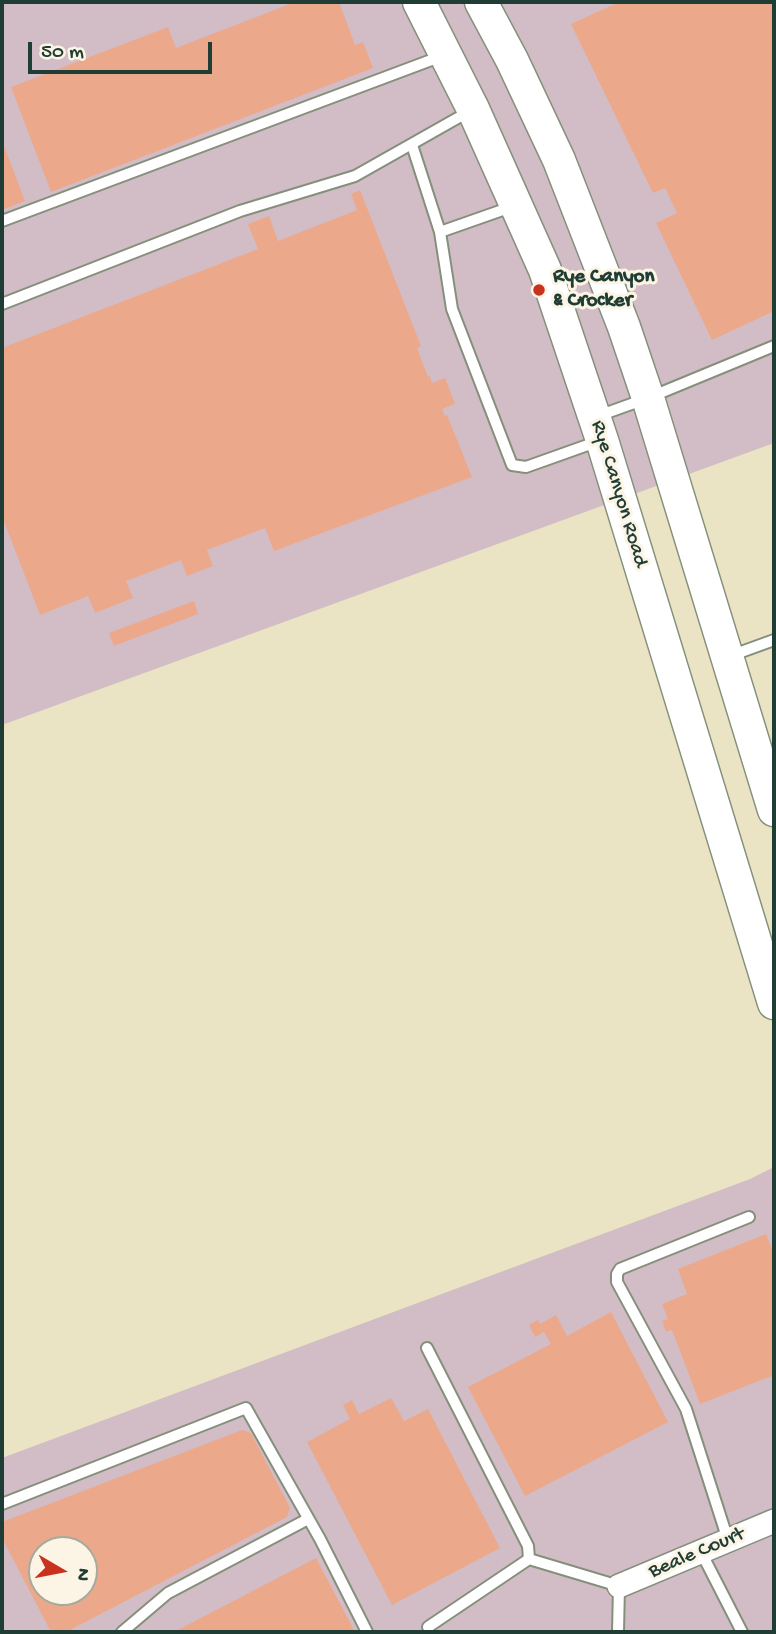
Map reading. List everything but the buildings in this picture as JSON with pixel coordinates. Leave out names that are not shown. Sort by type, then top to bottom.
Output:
[{"type":"main road","name":"Rye Canyon Road","points":[[419,2],[473,109],[545,270],[598,429],[774,1003]]},
{"type":"main road","points":[[481,2],[512,60],[559,160],[587,228],[648,398],[774,810]]},
{"type":"street","name":"Beale Court","points":[[620,1586],[774,1521]]},
{"type":"lane","points":[[2,221],[446,55]]},
{"type":"lane","points":[[2,304],[240,211],[355,176],[473,109]]},
{"type":"lane","points":[[412,145],[440,232],[452,309],[512,465],[526,467],[598,429],[648,398],[774,346]]},
{"type":"lane","points":[[440,232],[517,205]]},
{"type":"lane","points":[[727,657],[774,640]]},
{"type":"lane","points":[[728,1541],[686,1409],[617,1282],[617,1274],[620,1269],[749,1217]]},
{"type":"lane","points":[[427,1348],[528,1546],[529,1559]]},
{"type":"lane","points":[[2,1504],[246,1408],[367,1632]]},
{"type":"lane","points":[[122,1632],[168,1592],[308,1519]]},
{"type":"lane","points":[[701,1552],[742,1632]]},
{"type":"lane","points":[[529,1559],[620,1586],[618,1632]]},
{"type":"lane","points":[[428,1627],[529,1559]]},
{"type":"shaded area","points":[[2,2],[774,2],[774,443],[2,725]]},
{"type":"shaded area","points":[[774,1167],[774,1632],[2,1632],[2,1458],[750,1179]]},
{"type":"place","name":"Rye Canyon & Crocker","points":[[539,290]]}]
